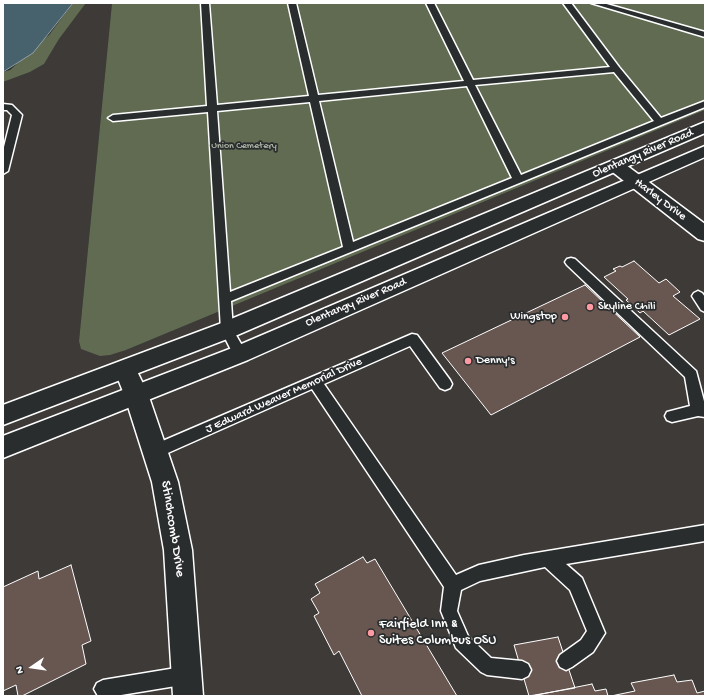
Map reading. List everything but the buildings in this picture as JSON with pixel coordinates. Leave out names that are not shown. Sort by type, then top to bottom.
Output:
[{"type":"main road","name":"Olentangy River Road","points":[[3,415],[227,330],[705,127]]},
{"type":"main road","name":"Olentangy River Road","points":[[3,447],[240,354],[705,151]]},
{"type":"main road","name":"Harley Drive","points":[[616,166],[705,234]]},
{"type":"main road","name":"Stinchcomb Drive","points":[[125,369],[136,394],[165,482],[178,550],[188,685]]},
{"type":"lane","points":[[205,3],[227,330],[240,354]]},
{"type":"lane","points":[[292,3],[349,248]]},
{"type":"lane","points":[[430,3],[518,180]]},
{"type":"lane","points":[[567,3],[616,69],[660,122]]},
{"type":"lane","points":[[595,3],[705,36]]},
{"type":"lane","points":[[113,118],[212,107],[616,69]]},
{"type":"lane","points":[[225,299],[705,104]]},
{"type":"lane","points":[[3,107],[9,107],[17,115],[3,171]]},
{"type":"lane","points":[[571,262],[691,375],[702,410],[672,416]]},
{"type":"lane","points":[[698,296],[705,306]]},
{"type":"lane","name":"J Edward Weaver Memorial Drive","points":[[156,451],[316,383],[412,339],[445,384]]},
{"type":"lane","points":[[316,383],[453,585],[449,611],[462,642],[487,666],[522,670]]},
{"type":"lane","points":[[453,585],[479,573],[524,563],[705,533]]},
{"type":"lane","points":[[549,560],[576,584],[596,633],[587,646],[566,661]]},
{"type":"lane","points":[[103,689],[188,685]]},
{"type":"shaded area","points":[[86,3],[112,3],[79,341],[126,350],[705,110],[705,696],[3,696],[3,82],[30,72],[44,64],[59,39]]},
{"type":"green space","points":[[73,3],[86,3],[59,39],[44,64],[30,72],[3,82],[3,72],[10,70],[49,35]]},
{"type":"green space","name":"Union Cemetery","points":[[112,3],[705,3],[705,110],[126,350],[110,355],[100,356],[81,349],[79,341]]},
{"type":"water","points":[[3,3],[73,3],[33,53],[3,72]]},
{"type":"place","name":"Skyline Chili","points":[[590,307]]},
{"type":"place","name":"Wingstop","points":[[565,317]]},
{"type":"place","name":"Denny's","points":[[468,361]]},
{"type":"place","name":"Fairfield Inn & Suites Columbus OSU","points":[[371,633]]}]
